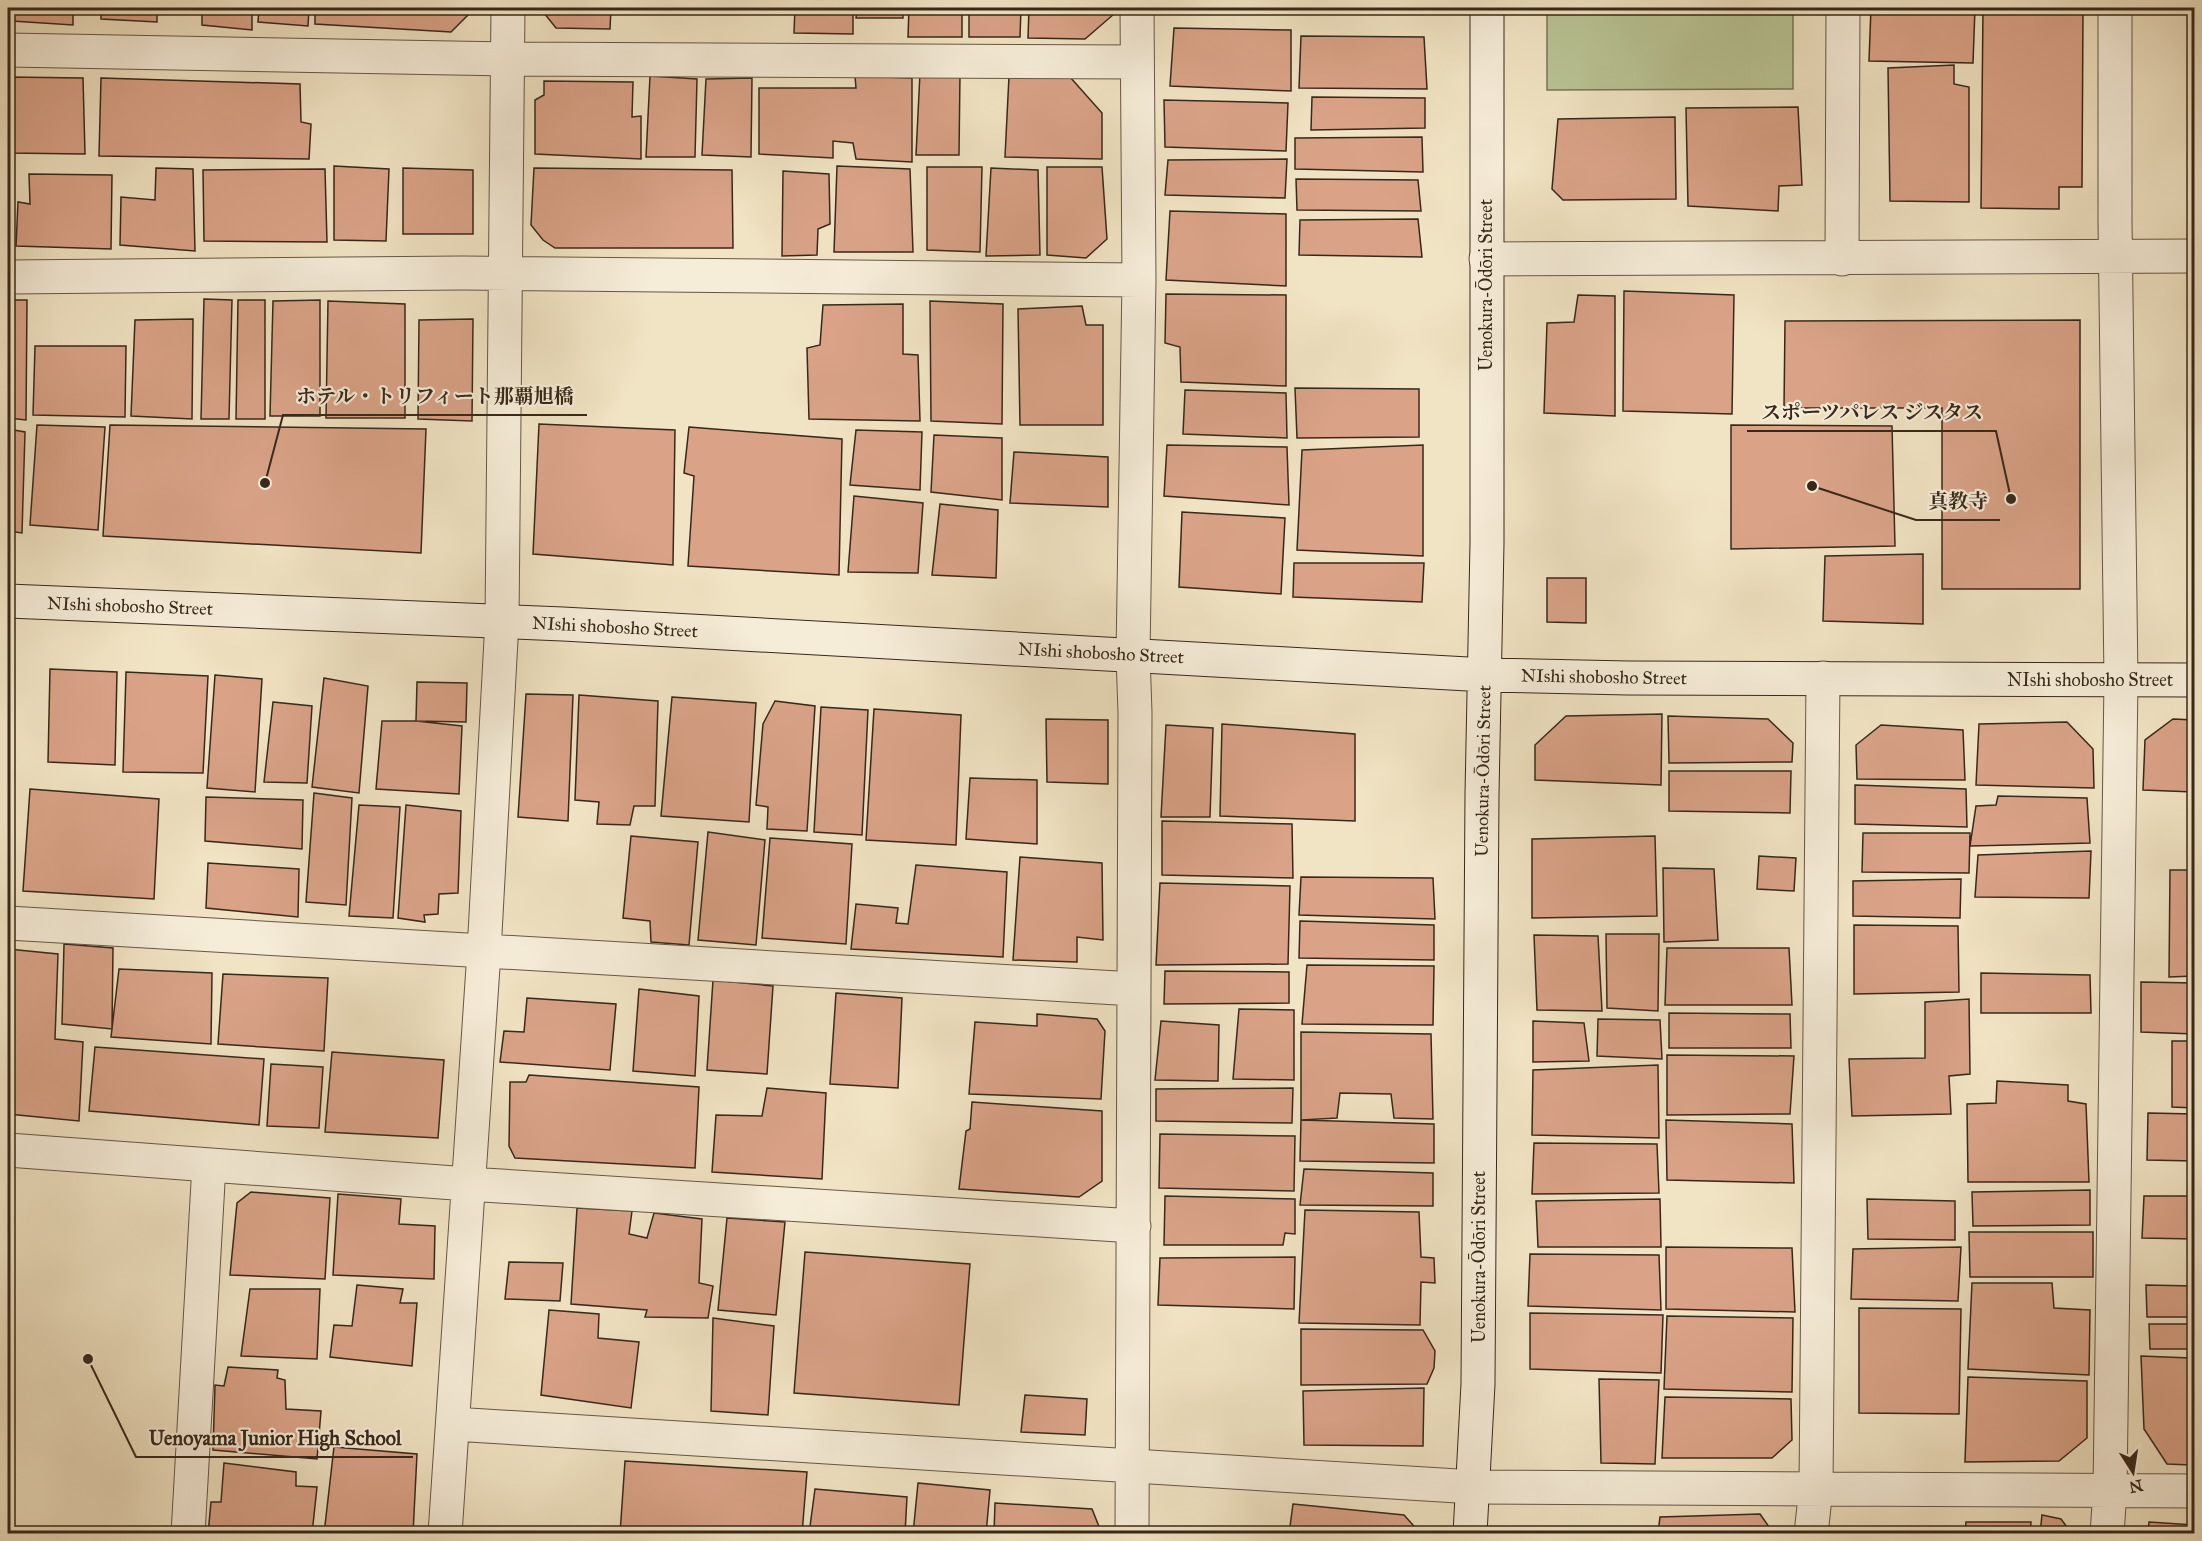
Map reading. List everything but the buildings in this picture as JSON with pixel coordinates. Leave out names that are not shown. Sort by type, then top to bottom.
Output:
[{"type":"street","points":[[445,1533],[484,952],[502,621],[508,8]]},
{"type":"street","points":[[1132,1533],[1135,713],[1133,655],[1139,280],[1137,8]]},
{"type":"street","name":"Uenokura-Ōdōri Street","points":[[1470,1533],[1478,1384],[1482,806],[1486,675],[1487,8]]},
{"type":"street","points":[[1842,259],[1843,8]]},
{"type":"street","points":[[2107,1533],[2110,1491],[2121,680],[2115,8]]},
{"type":"street","points":[[8,50],[508,59],[1137,62]]},
{"type":"street","points":[[1486,260],[2194,256]]},
{"type":"street","points":[[8,277],[451,273],[1139,280]]},
{"type":"street","name":"NIshi shobosho Street","points":[[8,601],[502,621],[1486,675],[2194,680]]},
{"type":"street","points":[[1811,1533],[1816,1488],[1823,678]]},
{"type":"street","points":[[8,923],[1134,989]]},
{"type":"street","points":[[8,1150],[468,1184],[1134,1226]]},
{"type":"street","points":[[188,1533],[209,1165]]},
{"type":"street","points":[[453,1424],[1474,1487],[2194,1491]]},
{"type":"green space","points":[[1547,8],[1793,8],[1793,89],[1547,90]]},
{"type":"place","name":"ホテル・トリフィート那覇旭橋","points":[[265,483]]},
{"type":"place","name":"真教寺","points":[[1812,486]]},
{"type":"place","name":"スポーツパレス ジスタス","points":[[2011,499]]},
{"type":"place","name":"Uenoyama Junior High School","points":[[88,1359]]}]
